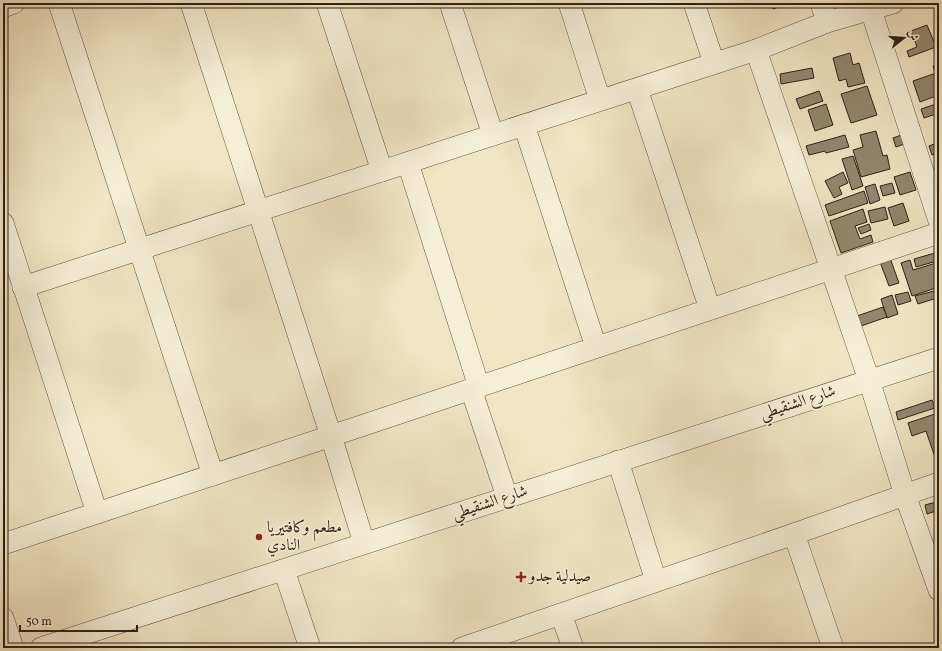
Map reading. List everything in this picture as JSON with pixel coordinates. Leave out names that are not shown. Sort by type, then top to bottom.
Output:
[{"type":"street","points":[[3,7],[14,3]]},
{"type":"street","points":[[59,3],[213,475]]},
{"type":"street","points":[[191,3],[331,436],[364,543]]},
{"type":"street","points":[[327,3],[382,171]]},
{"type":"street","points":[[450,3],[493,136]]},
{"type":"street","points":[[569,3],[600,100]]},
{"type":"street","points":[[694,3],[714,64]]},
{"type":"street","points":[[821,3],[827,22]]},
{"type":"street","points":[[23,287],[714,64],[756,50],[827,22],[893,3]]},
{"type":"street","points":[[871,10],[939,221]]},
{"type":"street","points":[[756,50],[869,380],[905,495],[939,590]]},
{"type":"street","points":[[637,88],[710,309]]},
{"type":"street","points":[[524,125],[596,347]]},
{"type":"street","points":[[408,163],[507,497]]},
{"type":"street","points":[[3,223],[97,513]]},
{"type":"street","points":[[3,544],[939,233]]},
{"type":"street","name":"شارع الشنقيطي","points":[[41,648],[939,358]]},
{"type":"street","points":[[618,461],[656,582]]},
{"type":"street","points":[[462,648],[939,483]]},
{"type":"street","points":[[794,534],[833,648]]},
{"type":"street","points":[[284,570],[310,648]]},
{"type":"street","points":[[561,614],[573,648]]},
{"type":"street","points":[[3,618],[13,648]]},
{"type":"building","points":[[771,3],[788,3],[788,4],[773,9]]},
{"type":"building","points":[[927,25],[936,47],[909,57],[907,51],[917,47],[911,31]]},
{"type":"building","points":[[850,53],[853,65],[859,63],[865,83],[848,87],[846,79],[839,81],[833,58]]},
{"type":"building","points":[[939,64],[939,72],[935,73],[933,66]]},
{"type":"building","points":[[812,68],[814,78],[781,84],[780,74]]},
{"type":"building","points":[[939,72],[939,95],[920,102],[913,81]]},
{"type":"building","points":[[867,86],[877,115],[851,123],[841,94]]},
{"type":"building","points":[[819,91],[823,101],[800,109],[796,99]]},
{"type":"building","points":[[939,103],[939,122],[936,114],[924,118],[921,109]]},
{"type":"building","points":[[826,104],[833,125],[815,131],[808,110]]},
{"type":"building","points":[[876,131],[883,156],[887,155],[890,169],[861,177],[853,150],[863,147],[860,135]]},
{"type":"building","points":[[904,134],[907,143],[896,147],[893,138]]},
{"type":"building","points":[[845,135],[849,147],[826,153],[825,151],[809,155],[806,146]]},
{"type":"building","points":[[939,142],[939,153],[932,155],[929,146]]},
{"type":"building","points":[[853,156],[863,186],[852,190],[842,159]]},
{"type":"building","points":[[843,172],[848,183],[839,187],[842,194],[834,198],[825,181]]},
{"type":"building","points":[[910,172],[916,190],[900,195],[894,177]]},
{"type":"building","points":[[892,183],[895,193],[883,196],[880,186]]},
{"type":"building","points":[[875,184],[880,200],[870,204],[865,187]]},
{"type":"building","points":[[864,191],[868,203],[829,216],[825,205]]},
{"type":"building","points":[[903,203],[909,221],[894,226],[888,208]]},
{"type":"building","points":[[885,207],[888,219],[871,223],[868,211]]},
{"type":"building","points":[[863,209],[867,222],[855,226],[860,239],[871,235],[873,242],[841,253],[830,221]]},
{"type":"building","points":[[869,224],[871,230],[861,234],[858,228]]},
{"type":"building","points":[[935,253],[937,261],[916,267],[914,259]]},
{"type":"building","points":[[890,258],[899,283],[889,286],[880,262]]},
{"type":"building","points":[[910,260],[913,270],[936,263],[939,272],[939,287],[912,296],[901,263]]},
{"type":"building","points":[[934,291],[937,298],[918,304],[915,296]]},
{"type":"building","points":[[908,292],[911,301],[898,305],[895,295]]},
{"type":"building","points":[[892,295],[898,314],[887,318],[881,299]]},
{"type":"building","points":[[883,307],[887,317],[861,326],[857,316]]},
{"type":"building","points":[[932,400],[935,408],[898,420],[896,412]]},
{"type":"building","points":[[938,413],[939,469],[926,431],[912,436],[908,423]]},
{"type":"building","points":[[936,502],[939,510],[927,514],[925,505]]},
{"type":"place","name":"مطعم وكافتيريا النادي","points":[[259,537]]},
{"type":"place","name":"صيدلية جدو","points":[[521,577]]}]
